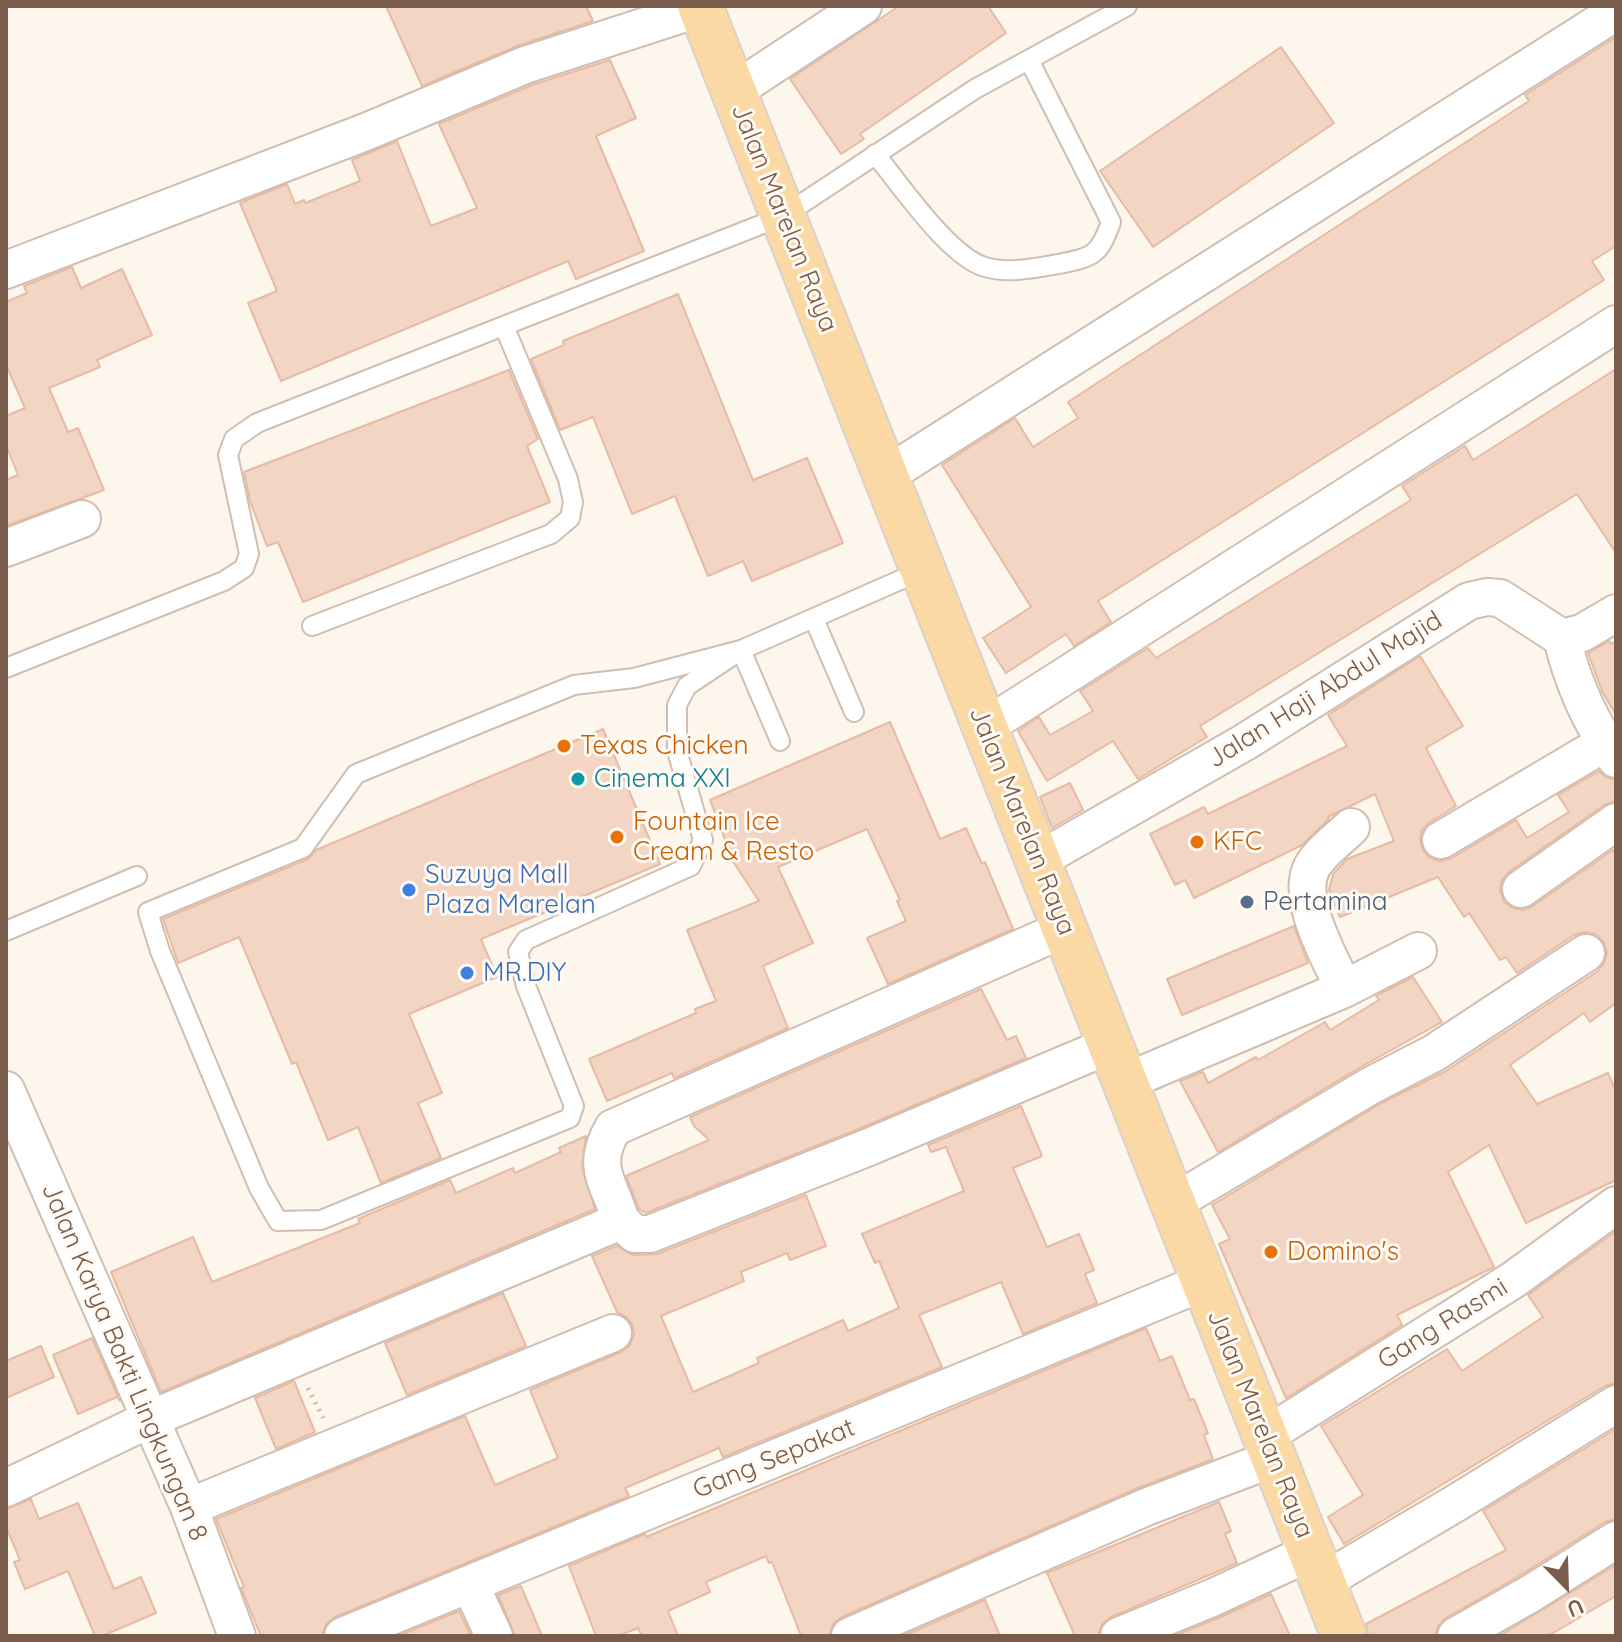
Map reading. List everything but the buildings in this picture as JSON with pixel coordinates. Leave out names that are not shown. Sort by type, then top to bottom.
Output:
[{"type":"main road","name":"Jalan Marelan Raya","points":[[700,7],[1344,1636]]},
{"type":"street","points":[[734,91],[863,6]]},
{"type":"street","points":[[6,270],[368,131],[525,65],[700,7]]},
{"type":"street","points":[[885,476],[1616,12]]},
{"type":"street","points":[[985,727],[1616,324]]},
{"type":"street","points":[[6,548],[82,519]]},
{"type":"street","name":"Jalan Haji Abdul Majid","points":[[1037,861],[1245,742],[1469,601],[1500,598],[1562,638]]},
{"type":"street","points":[[1441,840],[1610,751],[1570,672],[1562,638],[1582,633],[1616,613]]},
{"type":"street","points":[[1521,889],[1616,822]]},
{"type":"street","points":[[1344,989],[1306,895],[1313,864],[1351,827]]},
{"type":"street","points":[[1064,929],[613,1128],[602,1146],[600,1165],[621,1221],[635,1234],[650,1234],[869,1147],[1344,989],[1418,951]]},
{"type":"street","points":[[1173,1203],[1370,1086],[1434,1053],[1586,953]]},
{"type":"street","name":"Jalan Karya Bakti Lingkungan 8","points":[[9,1105],[189,1507],[237,1636]]},
{"type":"street","name":"Gang Rasmi","points":[[850,1636],[1146,1507],[1269,1447],[1513,1280],[1616,1205]]},
{"type":"street","points":[[6,1488],[150,1419],[621,1221]]},
{"type":"street","name":"Gang Sepakat","points":[[343,1636],[1204,1282]]},
{"type":"street","points":[[189,1507],[613,1333]]},
{"type":"street","points":[[1119,1636],[1214,1597],[1316,1567],[1456,1503],[1616,1404]]},
{"type":"street","points":[[1456,1636],[1616,1540]]},
{"type":"street","points":[[470,1584],[494,1636]]},
{"type":"lane","points":[[6,668],[224,581],[244,568],[249,554],[228,455],[234,439],[257,423],[783,216],[975,89],[1127,6]]},
{"type":"lane","points":[[875,154],[946,239],[971,262],[1001,270],[1036,268],[1085,259],[1103,245],[1111,222],[1029,60]]},
{"type":"lane","points":[[312,626],[551,534],[570,518],[573,502],[568,479],[504,326]]},
{"type":"lane","points":[[741,650],[687,686],[677,705],[677,751],[703,840],[691,866],[526,940],[518,952],[526,986],[574,1106],[570,1118],[321,1220],[278,1221],[259,1188],[160,951],[148,912],[303,848],[356,774],[574,685],[634,678],[741,650],[814,619],[834,622],[925,576]]},
{"type":"lane","points":[[814,619],[854,712]]},
{"type":"lane","points":[[741,650],[780,741]]},
{"type":"lane","points":[[6,931],[137,876]]},
{"type":"path","points":[[293,1358],[337,1446]]},
{"type":"place","name":"Texas Chicken","points":[[564,746]]},
{"type":"place","name":"Cinema XXI","points":[[578,779]]},
{"type":"place","name":"Fountain Ice Cream & Resto","points":[[617,837]]},
{"type":"place","name":"KFC","points":[[1197,842]]},
{"type":"place","name":"Suzuya Mall Plaza Marelan","points":[[409,890]]},
{"type":"place","name":"Pertamina","points":[[1247,902]]},
{"type":"place","name":"MR.DIY","points":[[467,973]]},
{"type":"place","name":"Domino's","points":[[1271,1252]]}]
